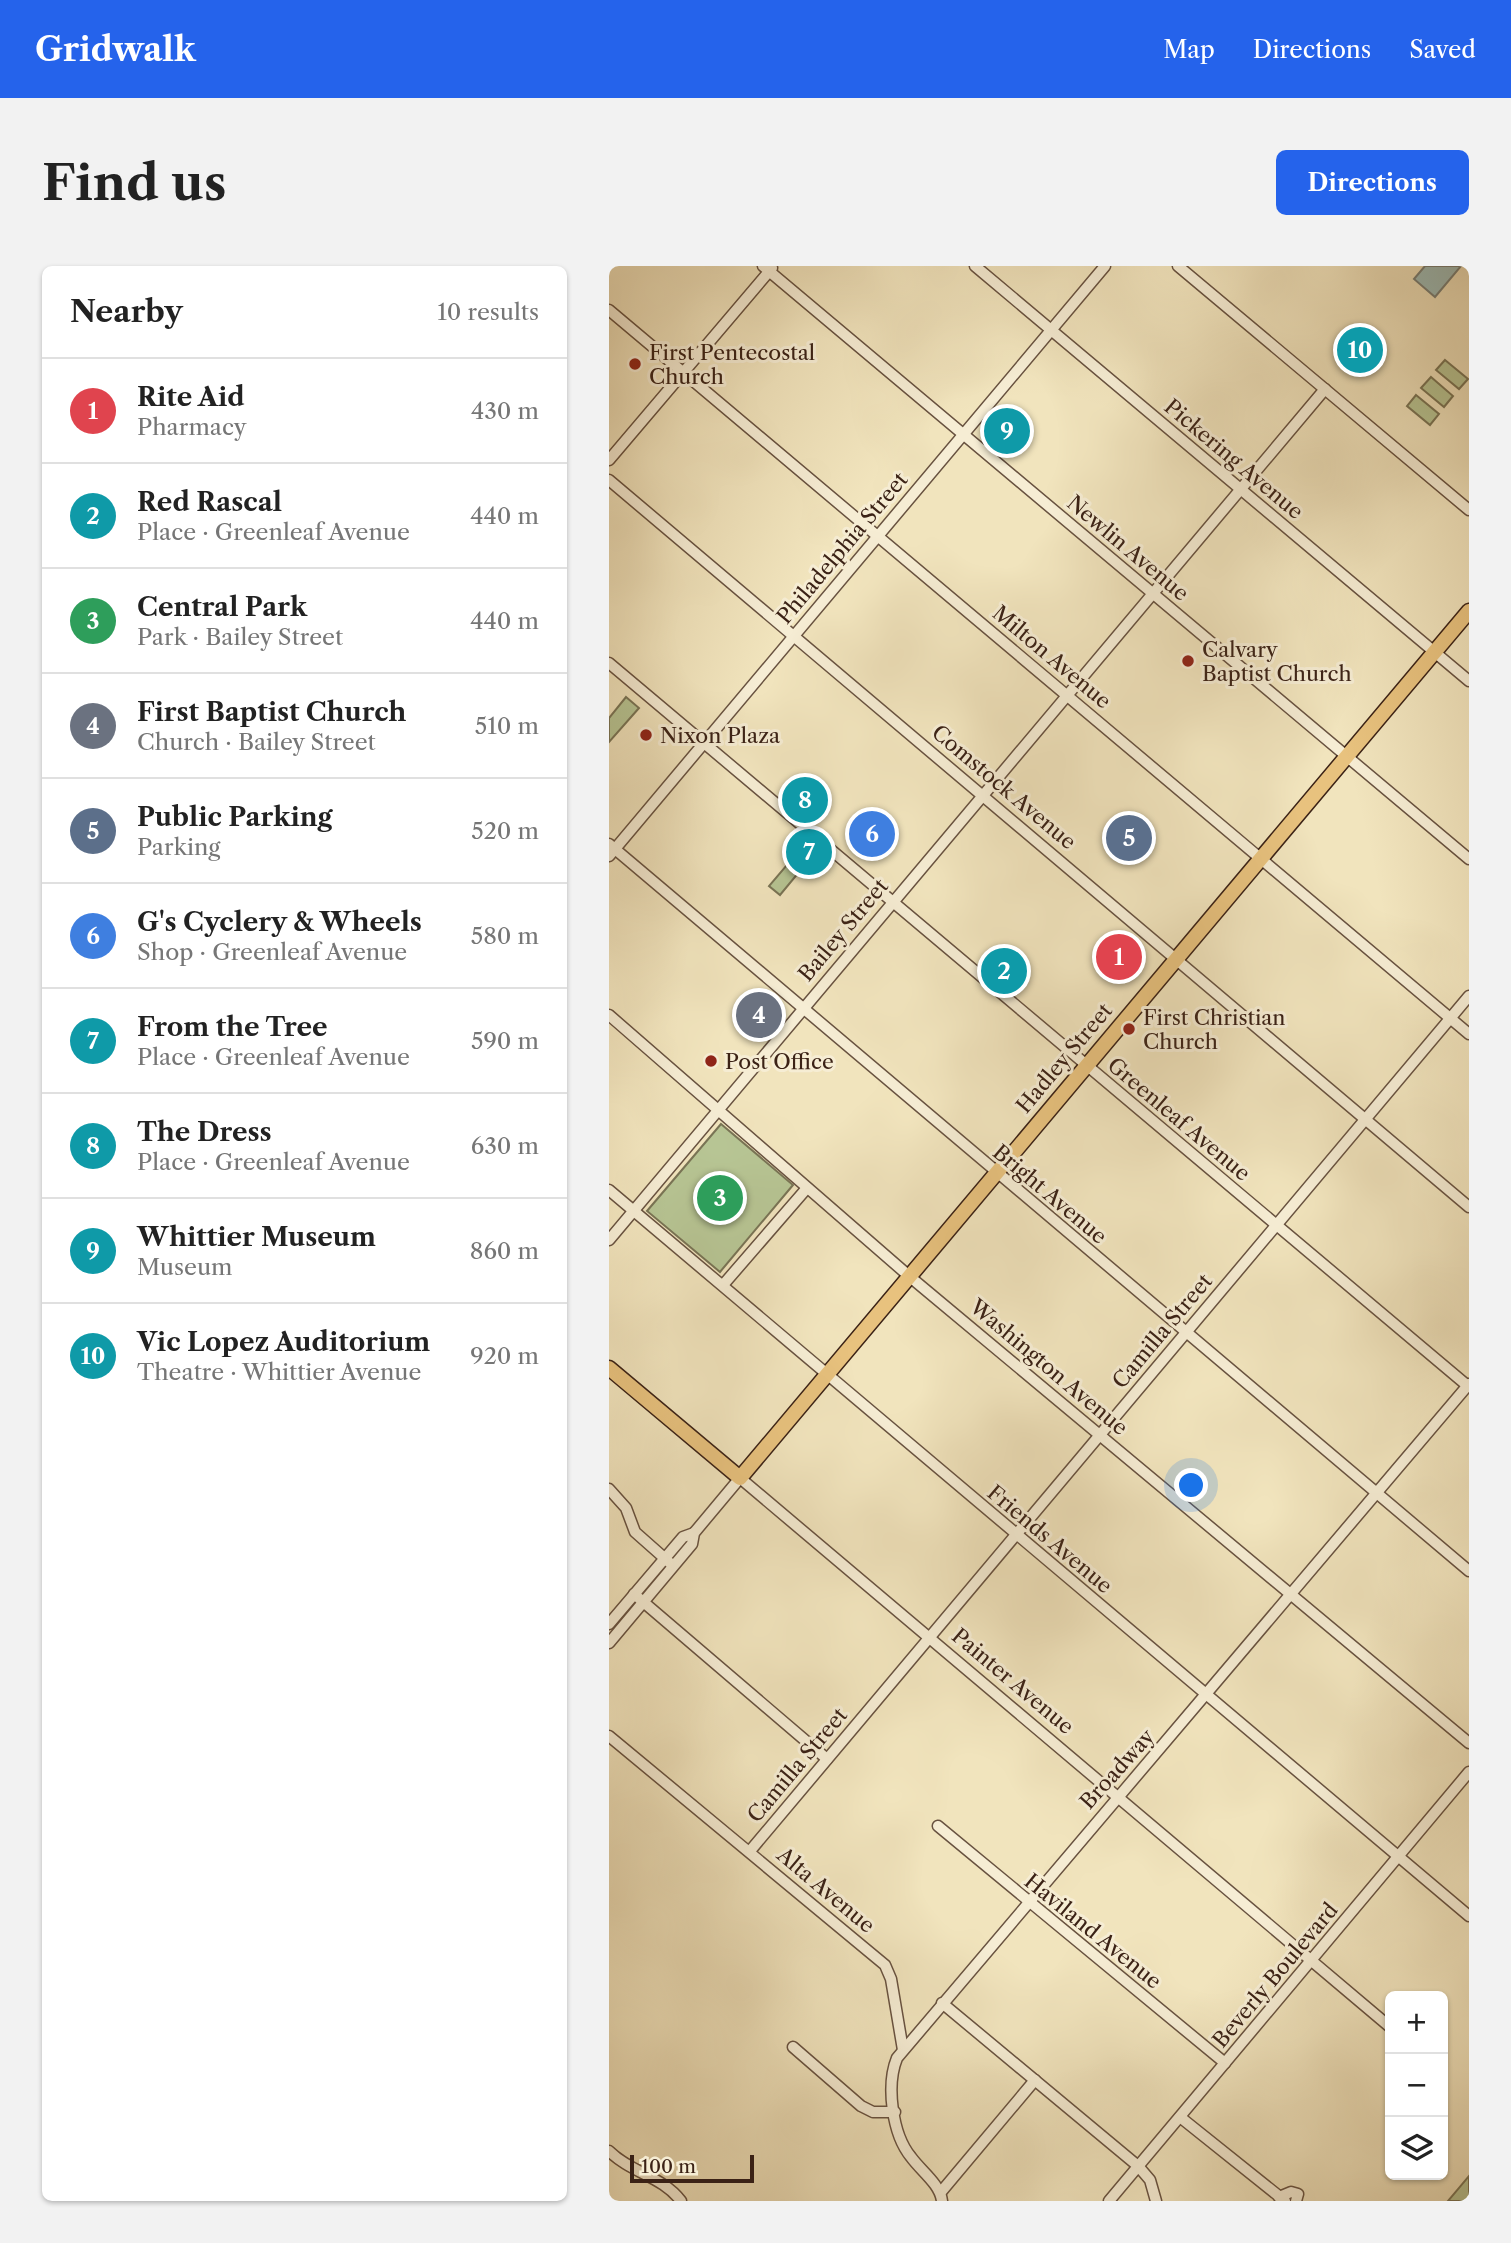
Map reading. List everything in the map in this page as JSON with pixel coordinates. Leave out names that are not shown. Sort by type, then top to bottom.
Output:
[{"type":"main road","name":"Hadley Street","points":[[740,1478],[1469,611]]},
{"type":"main road","name":"Painter Avenue","points":[[609,1368],[740,1478]]},
{"type":"street","name":"Pickering Avenue","points":[[975,266],[1469,681]]},
{"type":"street","name":"Philadelphia Street","points":[[611,850],[1105,266]]},
{"type":"street","points":[[1178,266],[1469,510]]},
{"type":"street","points":[[609,460],[768,268]]},
{"type":"street","name":"Newlin Avenue","points":[[768,268],[963,436],[1469,859]]},
{"type":"street","name":"Milton Avenue","points":[[609,310],[1469,1034]]},
{"type":"street","name":"Bailey Street","points":[[609,1240],[1325,389]]},
{"type":"street","name":"Comstock Avenue","points":[[609,480],[984,794],[1469,1207]]},
{"type":"street","name":"Greenleaf Avenue","points":[[609,663],[1468,1385]]},
{"type":"street","name":"Bright Avenue","points":[[611,850],[804,1007],[995,1173],[1469,1571]]},
{"type":"street","name":"Camilla Street","points":[[750,1851],[1469,996]]},
{"type":"street","name":"Washington Avenue","points":[[609,1015],[909,1276],[1469,1743]]},
{"type":"street","points":[[723,1285],[807,1188]]},
{"type":"street","name":"Friends Avenue","points":[[609,1190],[723,1285],[824,1375],[1469,1916]]},
{"type":"street","name":"Broadway","points":[[941,2196],[905,2149],[895,2112],[890,2076],[903,2050],[1111,1804],[1120,1799],[1468,1385]]},
{"type":"street","name":"Hadley Street","points":[[609,1643],[639,1598],[669,1562],[683,1536],[694,1533],[740,1478]]},
{"type":"street","name":"Painter Avenue","points":[[740,1478],[1385,2023]]},
{"type":"street","points":[[609,1489],[626,1508],[635,1532],[669,1562]]},
{"type":"street","points":[[639,1598],[827,1759]]},
{"type":"street","name":"Hadley Street","points":[[609,1624],[639,1598]]},
{"type":"street","points":[[609,1752],[613,1739]]},
{"type":"street","name":"Alta Avenue","points":[[613,1739],[885,1965],[891,1979],[903,2050]]},
{"type":"street","name":"Beverly Boulevard","points":[[1109,2201],[1469,1772]]},
{"type":"street","name":"Haviland Avenue","points":[[938,1826],[1225,2063]]},
{"type":"street","points":[[942,2003],[1138,2166],[1150,2180],[1156,2201]]},
{"type":"street","points":[[793,2047],[861,2106],[873,2112],[895,2112]]},
{"type":"street","points":[[941,2196],[1035,2080]]},
{"type":"street","points":[[1179,2117],[1282,2199],[1291,2192],[1297,2194],[1296,2201]]},
{"type":"street","points":[[609,2151],[623,2164],[658,2179],[681,2201]]},
{"type":"green space","points":[[1445,360],[1468,379],[1459,389],[1436,370]]},
{"type":"green space","points":[[1431,377],[1453,396],[1444,407],[1421,388]]},
{"type":"green space","points":[[1416,395],[1439,414],[1430,425],[1407,406]]},
{"type":"green space","points":[[626,697],[639,708],[609,742],[609,718]]},
{"type":"green space","points":[[803,846],[814,854],[780,895],[769,886]]},
{"type":"green space","points":[[721,1124],[793,1185],[720,1272],[647,1211]]},
{"type":"green space","points":[[1469,2176],[1469,2201],[1448,2201]]},
{"type":"water","points":[[1425,266],[1461,266],[1435,297],[1414,279]]},
{"type":"place","name":"Vic Lopez Auditorium","points":[[1360,350]]},
{"type":"place","name":"First Pentecostal Church","points":[[635,364]]},
{"type":"place","name":"Whittier Museum","points":[[1007,431]]},
{"type":"place","name":"Calvary Baptist Church","points":[[1188,661]]},
{"type":"place","name":"Nixon Plaza","points":[[646,735]]},
{"type":"place","name":"The Dress","points":[[805,800]]},
{"type":"place","name":"G's Cyclery & Wheels","points":[[872,834]]},
{"type":"place","name":"Public Parking","points":[[1129,838]]},
{"type":"place","name":"From the Tree","points":[[809,852]]},
{"type":"place","name":"Rite Aid","points":[[1119,957]]},
{"type":"place","name":"Red Rascal","points":[[1004,971]]},
{"type":"place","name":"First Baptist Church","points":[[759,1015]]},
{"type":"place","name":"First Christian Church","points":[[1129,1029]]},
{"type":"place","name":"Post Office","points":[[711,1061]]},
{"type":"place","name":"Central Park","points":[[720,1198]]}]
